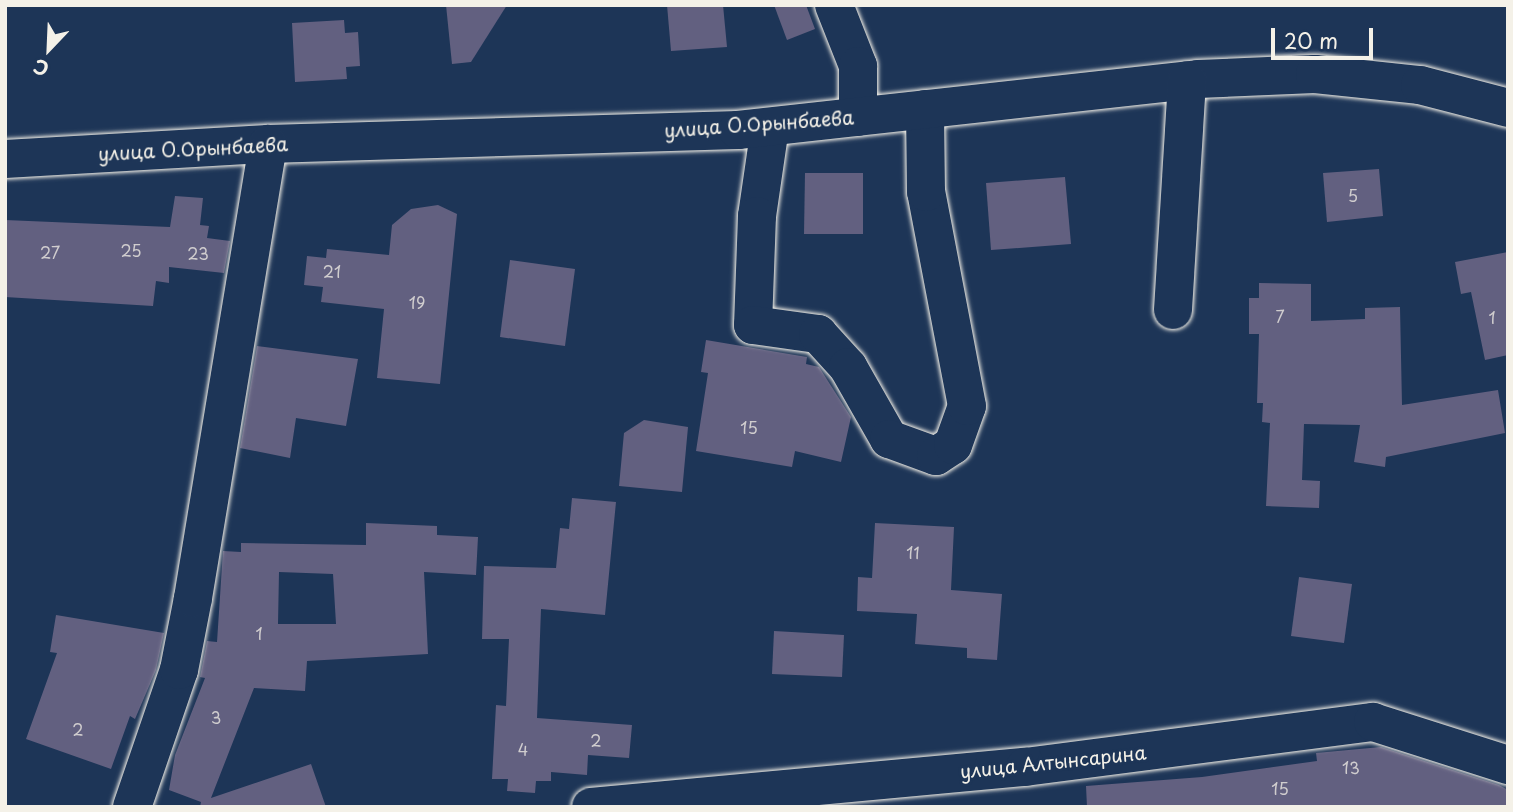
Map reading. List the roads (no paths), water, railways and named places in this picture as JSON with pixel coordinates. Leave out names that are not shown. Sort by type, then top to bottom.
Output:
[{"type":"street","points":[[834,5],[858,66],[858,117]]},
{"type":"street","name":"улица О.Орынбаева","points":[[5,159],[268,144],[770,127],[1187,80],[1315,74],[1420,85],[1508,108]]},
{"type":"street","points":[[1173,310],[1187,80]]},
{"type":"street","points":[[770,127],[757,216],[753,326],[818,334],[848,368],[890,439],[936,456],[953,445],[967,406],[926,192],[925,109]]},
{"type":"street","points":[[132,807],[179,670],[268,144]]},
{"type":"street","name":"улица Алтынсарина","points":[[591,807],[1025,767],[1373,722],[1508,765]]}]
